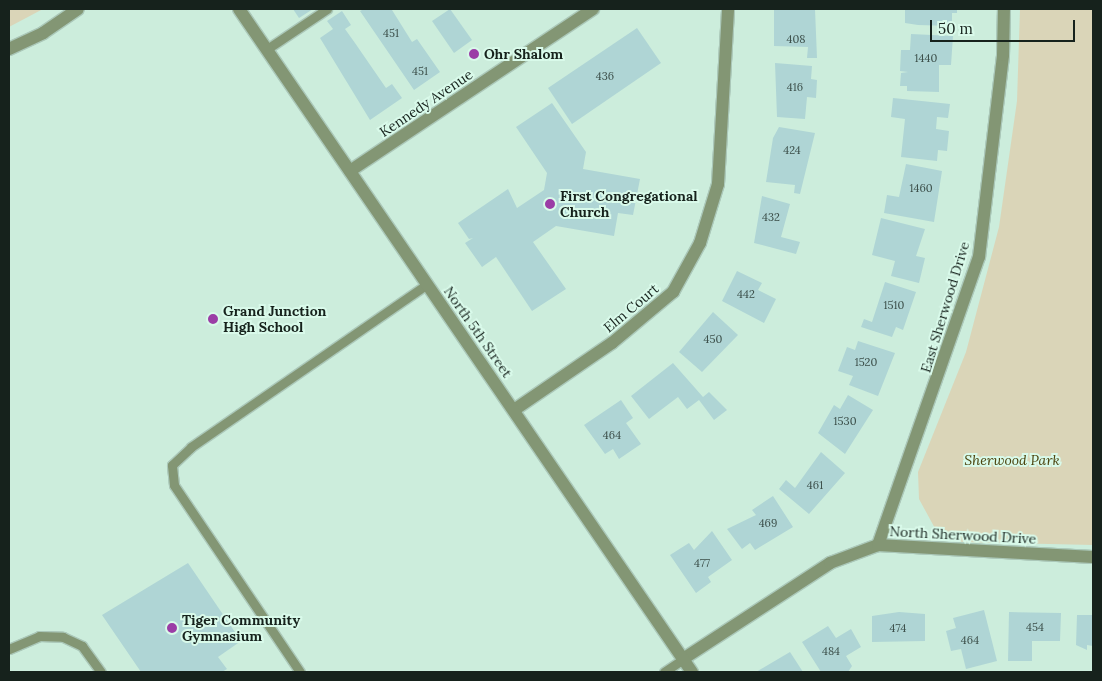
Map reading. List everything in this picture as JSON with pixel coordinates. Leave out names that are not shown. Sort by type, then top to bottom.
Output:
[{"type":"street","points":[[9,49],[43,33],[78,9]]},
{"type":"street","name":"North 5th Street","points":[[239,9],[692,672]]},
{"type":"street","name":"Kennedy Avenue","points":[[350,171],[593,9]]},
{"type":"street","name":"Elm Court","points":[[514,410],[612,343],[673,292],[700,243],[718,184],[728,9]]},
{"type":"street","name":"East Sherwood Drive","points":[[878,546],[979,257],[1003,55],[1004,9]]},
{"type":"street","name":"North Sherwood Drive","points":[[683,659],[830,563],[878,546],[1093,557]]},
{"type":"lane","points":[[266,49],[327,9]]},
{"type":"lane","points":[[300,672],[174,485],[172,465],[191,446],[426,285]]},
{"type":"lane","points":[[9,648],[39,636],[62,637],[82,646],[101,672]]},
{"type":"lane","points":[[664,672],[683,659]]},
{"type":"green space","points":[[9,9],[43,9],[9,27]]},
{"type":"green space","name":"Sherwood Park","points":[[1020,9],[1093,9],[1093,545],[962,542],[937,532],[919,499],[918,472],[966,352],[999,227],[1017,101]]},
{"type":"building","points":[[293,9],[313,9],[299,18]]},
{"type":"building","points":[[364,9],[392,10],[412,42],[417,39],[440,72],[414,90],[360,11]]},
{"type":"building","points":[[450,9],[472,40],[454,53],[432,21]]},
{"type":"building","points":[[774,9],[815,9],[817,58],[807,58],[808,47],[774,46]]},
{"type":"building","points":[[905,9],[957,9],[957,13],[952,13],[952,26],[918,25],[905,23]]},
{"type":"building","points":[[342,11],[351,25],[345,29],[386,88],[392,84],[402,98],[370,120],[320,38],[333,29],[327,21]]},
{"type":"building","points":[[637,28],[661,63],[572,124],[548,88]]},
{"type":"building","points":[[911,34],[953,36],[951,65],[939,65],[939,92],[907,91],[907,86],[900,86],[901,73],[908,72],[900,71],[901,50],[910,50]]},
{"type":"building","points":[[775,63],[812,66],[811,79],[817,80],[816,98],[807,97],[805,119],[777,117]]},
{"type":"building","points":[[893,98],[950,104],[948,118],[937,117],[936,129],[949,131],[947,151],[938,150],[937,161],[901,157],[905,119],[891,117]]},
{"type":"building","points":[[552,103],[586,152],[583,169],[640,179],[633,215],[618,213],[614,236],[556,226],[533,242],[566,289],[532,311],[496,257],[482,267],[465,243],[473,238],[469,239],[458,223],[508,189],[517,208],[544,190],[547,173],[516,127]]},
{"type":"building","points":[[779,127],[815,133],[800,194],[794,193],[795,185],[766,182],[773,138]]},
{"type":"building","points":[[906,164],[942,171],[934,222],[884,213],[887,195],[899,197]]},
{"type":"building","points":[[762,196],[790,204],[781,237],[800,242],[796,254],[754,243]]},
{"type":"building","points":[[881,218],[925,229],[916,256],[925,258],[919,283],[891,276],[895,261],[872,255]]},
{"type":"building","points":[[737,271],[762,283],[758,290],[776,299],[764,323],[722,301]]},
{"type":"building","points":[[885,282],[916,292],[903,330],[896,327],[892,337],[861,327],[864,319],[872,322]]},
{"type":"building","points":[[713,312],[738,335],[702,372],[679,352]]},
{"type":"building","points":[[858,341],[895,353],[878,396],[849,385],[853,376],[838,371],[847,347],[855,350]]},
{"type":"building","points":[[673,363],[703,397],[709,392],[727,410],[714,420],[699,400],[687,409],[678,397],[649,419],[631,396]]},
{"type":"building","points":[[848,395],[873,410],[845,454],[818,433],[834,405],[840,409]]},
{"type":"building","points":[[621,400],[633,418],[626,423],[641,444],[619,459],[613,449],[605,454],[584,425]]},
{"type":"building","points":[[821,452],[845,473],[809,514],[779,489],[786,480],[795,488]]},
{"type":"building","points":[[773,496],[793,527],[755,550],[750,543],[742,549],[727,529],[756,515],[752,510]]},
{"type":"building","points":[[712,531],[732,560],[708,577],[711,582],[696,593],[670,555],[689,543],[694,550]]},
{"type":"building","name":"Tiger Community Gymnasium","points":[[188,563],[241,641],[218,657],[227,669],[222,672],[141,672],[102,615]]},
{"type":"building","points":[[984,610],[997,661],[966,669],[961,649],[951,651],[946,631],[956,628],[953,618]]},
{"type":"building","points":[[899,612],[925,614],[925,641],[872,642],[872,616]]},
{"type":"building","points":[[1009,612],[1061,613],[1060,641],[1032,641],[1032,661],[1008,661]]},
{"type":"building","points":[[1077,615],[1093,615],[1093,646],[1087,645],[1087,650],[1076,645]]},
{"type":"building","points":[[828,626],[836,638],[851,629],[861,647],[846,656],[852,666],[848,672],[821,672],[802,642]]},
{"type":"building","points":[[790,652],[803,672],[756,672]]},
{"type":"place","name":"Ohr Shalom","points":[[474,54]]},
{"type":"place","name":"First Congregational Church","points":[[550,204]]},
{"type":"place","name":"Grand Junction High School","points":[[213,319]]},
{"type":"place","name":"Tiger Community Gymnasium","points":[[172,628]]}]
